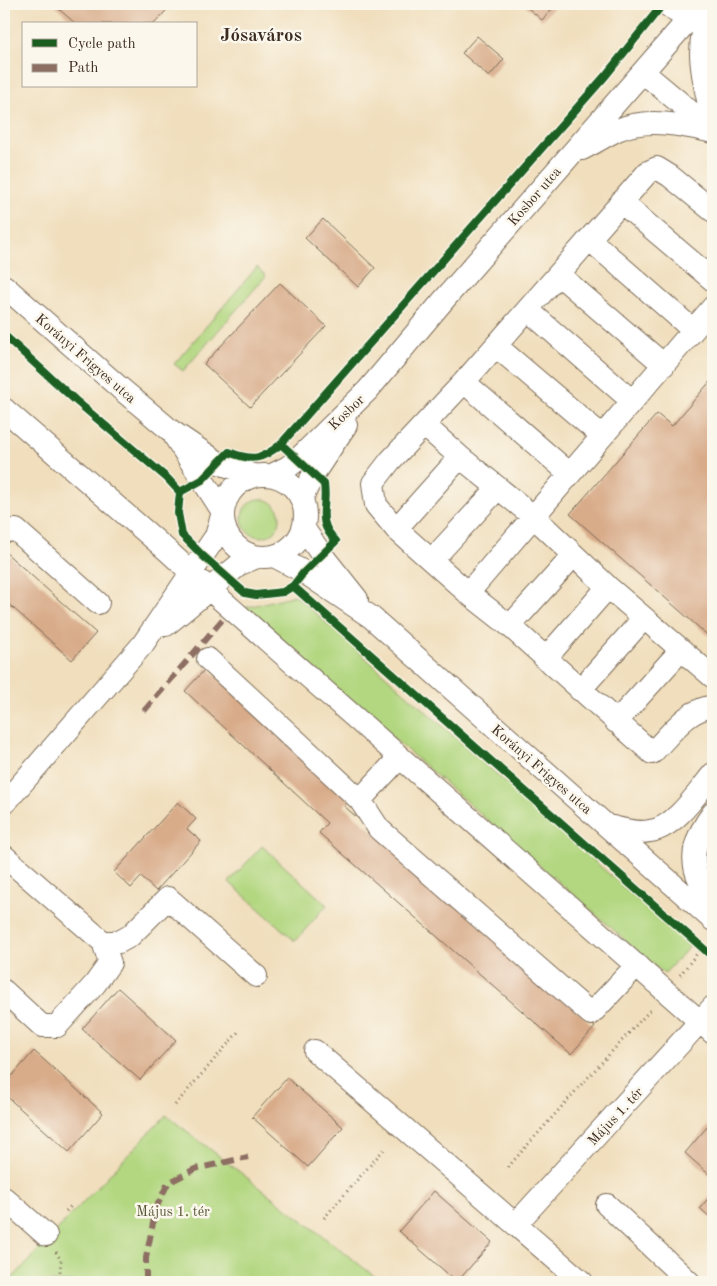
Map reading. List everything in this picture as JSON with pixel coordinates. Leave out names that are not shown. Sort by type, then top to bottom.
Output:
[{"type":"street","points":[[666,4],[695,12]]},
{"type":"street","points":[[711,4],[704,22],[700,48],[703,76],[713,122]]},
{"type":"street","name":"Kosbor utca","points":[[368,390],[442,302],[695,12]]},
{"type":"street","points":[[643,72],[713,131]]},
{"type":"street","points":[[570,155],[619,129],[652,122],[713,131]]},
{"type":"street","points":[[713,211],[670,176],[657,168],[648,172],[464,382],[390,461],[373,483],[376,505],[396,530],[468,593],[510,626],[652,753],[692,713],[703,707],[713,707]]},
{"type":"street","points":[[621,202],[713,280]]},
{"type":"street","points":[[589,239],[693,330]]},
{"type":"street","points":[[559,275],[664,365]]},
{"type":"street","name":"Korányi Frigyes utca","points":[[4,286],[170,430],[219,463],[264,475]]},
{"type":"street","points":[[468,593],[713,307]]},
{"type":"street","points":[[528,310],[632,401]]},
{"type":"street","points":[[496,346],[602,436]]},
{"type":"street","points":[[464,382],[570,474]]},
{"type":"street","name":"Kosbor","points":[[264,475],[288,467],[297,460],[368,390]]},
{"type":"street","name":"Kosbor","points":[[302,498],[314,474],[368,390]]},
{"type":"street","points":[[4,409],[667,992],[709,1021]]},
{"type":"street","points":[[424,425],[534,517],[608,587],[713,677]]},
{"type":"street","name":"Korányi Frigyes utca","points":[[170,430],[223,512]]},
{"type":"street","points":[[396,530],[460,457]]},
{"type":"street","points":[[4,804],[143,644],[216,536],[225,500],[232,490],[242,481],[264,475],[290,483],[302,498],[305,508],[304,528],[294,545],[287,551],[240,564],[143,644]]},
{"type":"street","points":[[432,560],[498,488]]},
{"type":"street","points":[[223,512],[223,524],[232,542],[238,549],[266,557]]},
{"type":"street","name":"Korányi Frigyes utca","points":[[304,528],[322,555],[371,617]]},
{"type":"street","points":[[4,531],[16,530],[98,603]]},
{"type":"street","points":[[510,626],[574,555]]},
{"type":"street","name":"Korányi Frigyes utca","points":[[266,557],[304,572],[371,617],[713,920]]},
{"type":"street","points":[[544,658],[608,587]]},
{"type":"street","points":[[580,690],[644,618]]},
{"type":"street","points":[[616,722],[681,650]]},
{"type":"street","points":[[208,659],[360,800],[379,829],[592,1014],[637,965]]},
{"type":"street","points":[[360,800],[400,756]]},
{"type":"street","points":[[607,826],[632,832],[652,832],[673,821],[713,774]]},
{"type":"street","points":[[713,813],[702,827],[695,847],[694,862],[700,882],[713,895]]},
{"type":"street","points":[[4,856],[103,942],[110,963],[95,984],[58,1026],[42,1026],[4,991]]},
{"type":"street","points":[[103,942],[119,942],[130,936],[168,898],[256,976]]},
{"type":"street","name":"Május 1. tér","points":[[516,1224],[709,1021]]},
{"type":"street","points":[[315,1051],[582,1282]]},
{"type":"street","points":[[4,1198],[46,1235]]},
{"type":"street","points":[[607,1205],[689,1282]]},
{"type":"path","points":[[508,1167],[705,949],[695,940]]},
{"type":"path","points":[[175,1105],[239,1031]]},
{"type":"path","points":[[324,1218],[385,1148]]},
{"type":"path","points":[[66,1212],[71,1206]]},
{"type":"path","points":[[46,1235],[61,1260],[59,1282]]},
{"type":"green space","points":[[257,267],[266,276],[183,371],[174,364]]},
{"type":"green space","points":[[261,499],[275,504],[280,518],[275,532],[261,537],[247,532],[242,518],[247,504]]},
{"type":"green space","points":[[295,595],[690,946],[664,974],[244,608]]},
{"type":"green space","points":[[262,846],[327,905],[295,941],[229,882]]},
{"type":"green space","name":"Május 1. tér","points":[[166,1115],[378,1279],[380,1282],[9,1282]]},
{"type":"building","points":[[53,4],[172,4],[156,22],[74,22]]},
{"type":"building","points":[[523,4],[557,4],[542,20]]},
{"type":"building","points":[[477,36],[504,59],[489,77],[462,53]]},
{"type":"building","points":[[323,219],[375,268],[358,287],[305,238]]},
{"type":"building","points":[[280,283],[326,326],[250,407],[204,364]]},
{"type":"building","points":[[713,378],[713,640],[570,514],[657,414],[672,426]]},
{"type":"building","points":[[4,551],[96,633],[72,660],[4,600]]},
{"type":"building","points":[[207,667],[350,799],[344,806],[595,1027],[571,1054],[319,833],[327,823],[185,691]]},
{"type":"building","points":[[178,802],[196,819],[187,829],[201,841],[156,891],[141,877],[131,888],[114,872]]},
{"type":"building","points":[[118,988],[176,1040],[140,1080],[82,1029]]},
{"type":"building","points":[[34,1051],[103,1113],[69,1152],[4,1094],[4,1085]]},
{"type":"building","points":[[287,1078],[343,1127],[308,1167],[252,1117]]},
{"type":"building","points":[[713,1120],[713,1178],[685,1153]]},
{"type":"building","points":[[434,1191],[492,1242],[457,1282],[399,1231]]},
{"type":"building","points":[[713,1193],[713,1220],[700,1208]]},
{"type":"marked path","points":[[144,711],[222,620]]},
{"type":"marked path","points":[[146,1282],[146,1258],[156,1208],[168,1183],[195,1169],[248,1157]]},
{"type":"cycle path","points":[[180,492],[202,480],[229,452],[251,458],[263,456],[281,444],[606,75],[663,4]]},
{"type":"cycle path","points":[[4,335],[75,400],[167,478],[180,492],[178,513],[182,535],[245,593],[256,595],[283,592],[293,586],[304,572],[336,541],[330,534],[324,520],[324,484],[281,444]]},
{"type":"cycle path","points":[[293,586],[713,957]]},
{"type":"district","name":"Jósaváros","points":[[261,34]]}]
